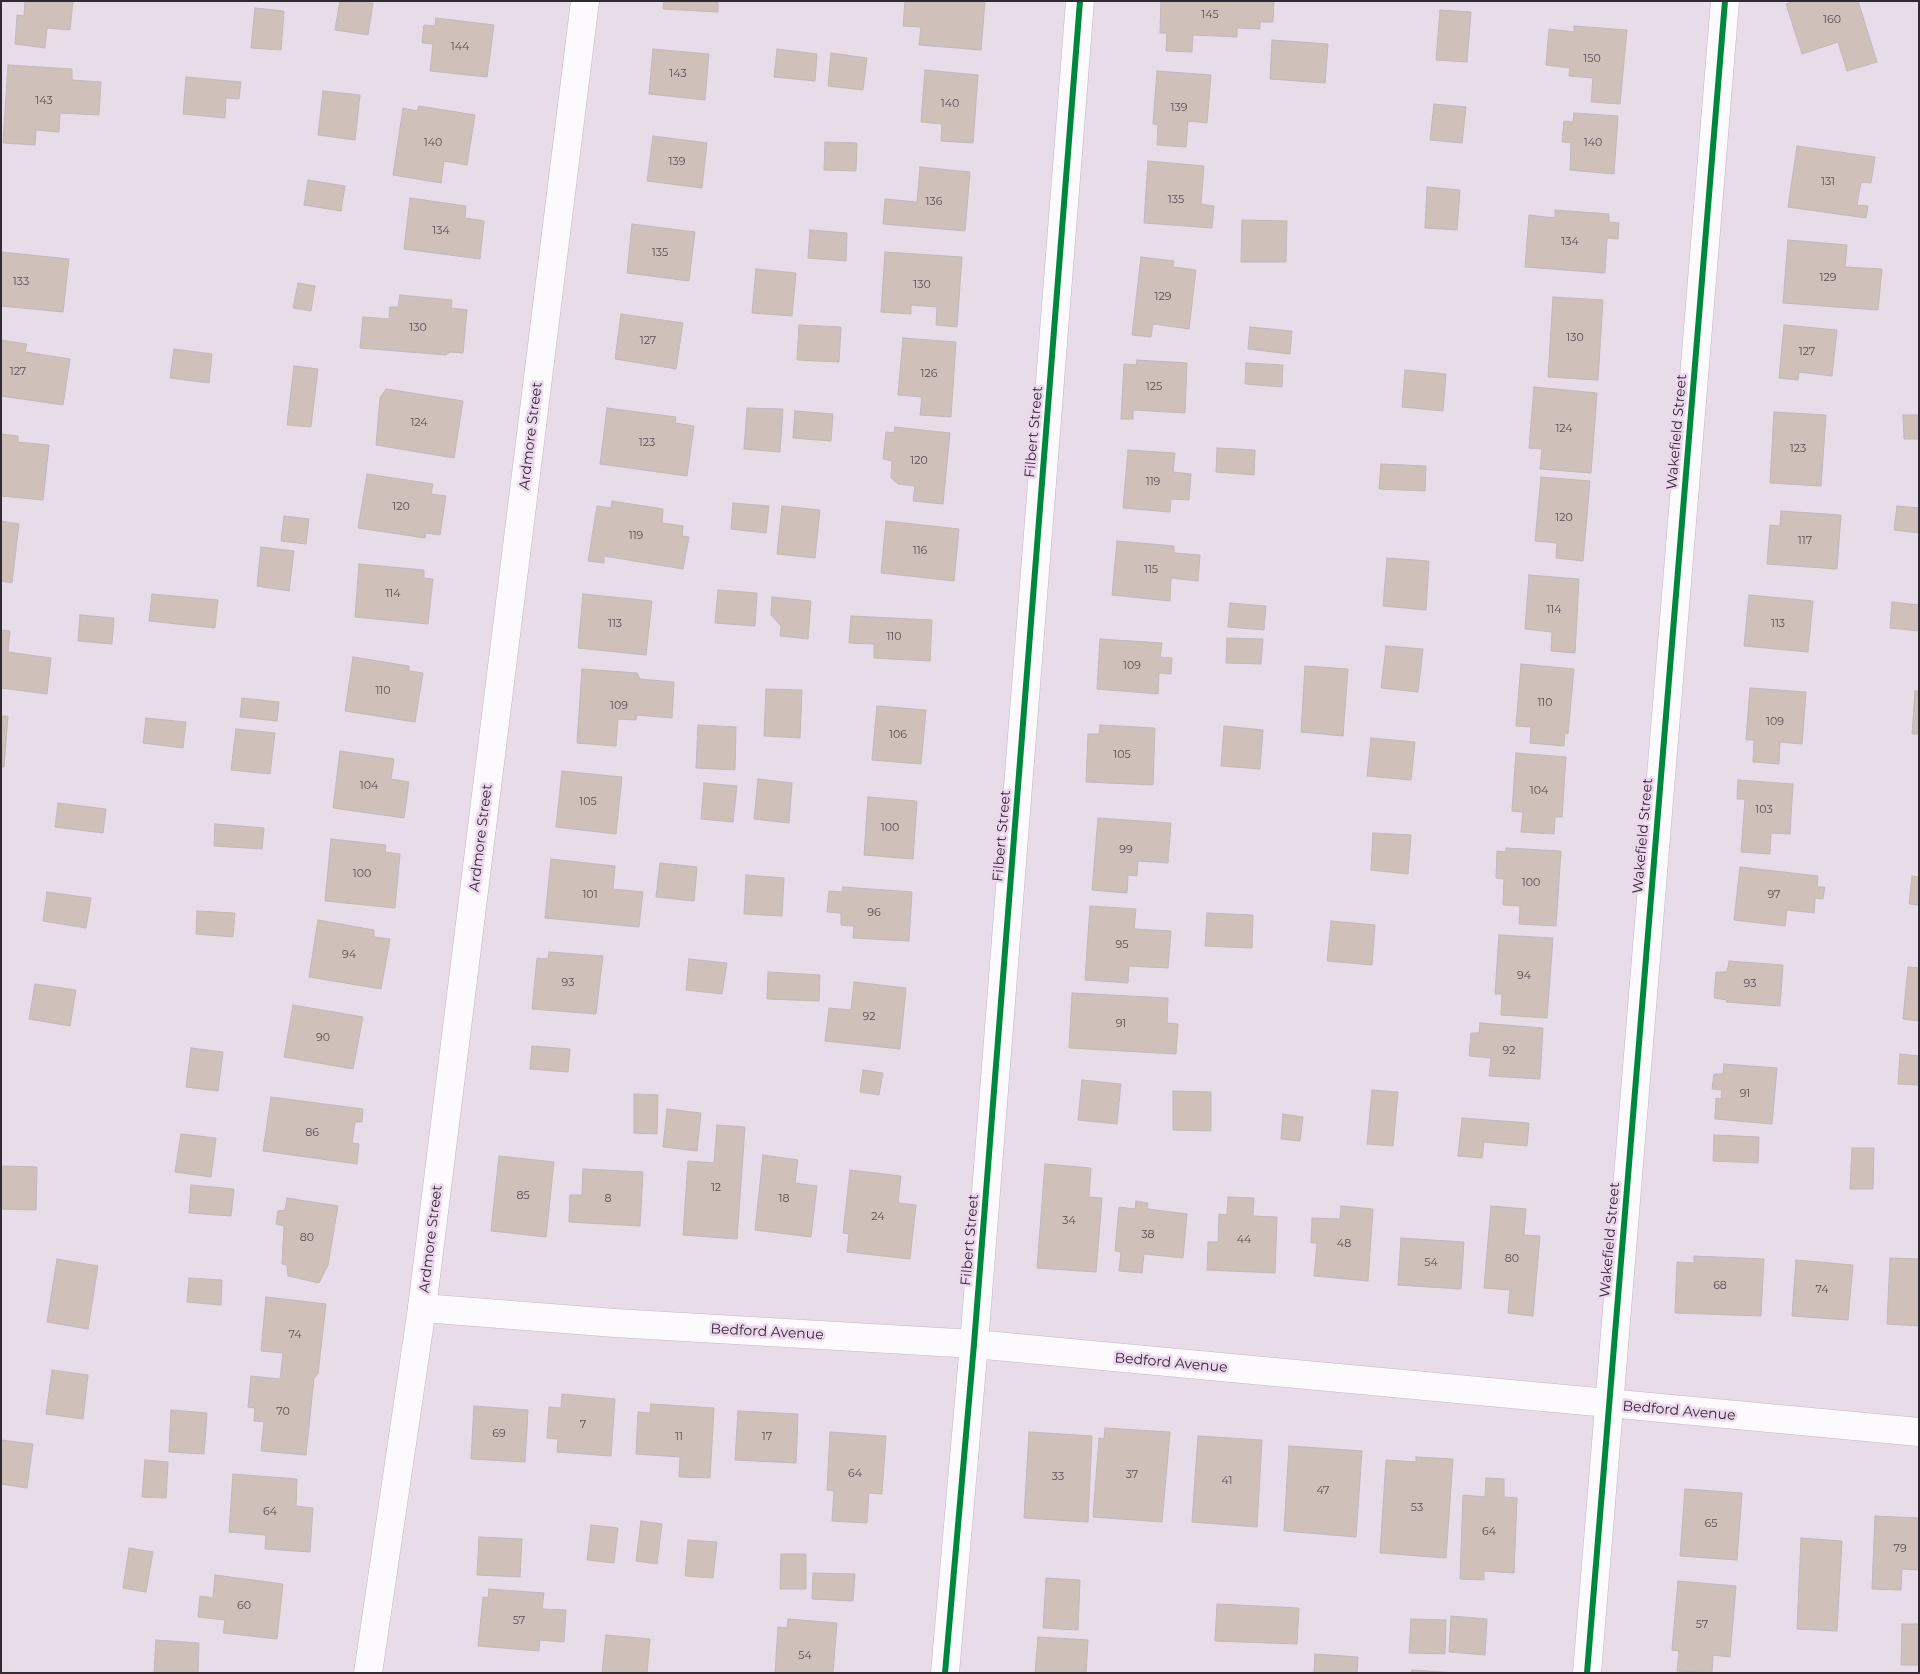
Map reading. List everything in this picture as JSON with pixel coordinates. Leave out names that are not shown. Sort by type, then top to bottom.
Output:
[{"type":"street","name":"Ardmore Street","points":[[368,1673],[422,1308],[585,1]]},
{"type":"street","name":"Filbert Street","points":[[946,1673],[974,1344],[1080,1]]},
{"type":"street","name":"Wakefield Street","points":[[1587,1673],[1725,1]]},
{"type":"street","name":"Bedford Avenue","points":[[422,1308],[616,1323],[974,1344],[1919,1432]]},
{"type":"building","points":[[25,1],[73,1],[70,30],[47,28],[45,48],[15,44],[17,15],[24,16]]},
{"type":"building","points":[[340,1],[373,3],[368,35],[335,30]]},
{"type":"building","points":[[664,1],[718,1],[718,12],[663,9]]},
{"type":"building","points":[[905,1],[985,1],[981,50],[919,45],[921,27],[903,26]]},
{"type":"building","points":[[1161,1],[1274,1],[1273,22],[1260,22],[1260,29],[1237,28],[1237,37],[1193,35],[1192,52],[1166,51],[1167,33],[1160,33]]},
{"type":"building","points":[[1794,1],[1858,1],[1877,62],[1847,71],[1838,42],[1802,54],[1786,4]]},
{"type":"building","points":[[255,8],[284,11],[281,50],[251,48]]},
{"type":"building","points":[[1440,10],[1471,12],[1467,62],[1436,60]]},
{"type":"building","points":[[436,18],[494,25],[487,77],[430,71],[433,44],[422,43],[424,25],[435,26]]},
{"type":"building","points":[[1574,26],[1627,30],[1620,104],[1591,102],[1593,78],[1569,76],[1570,68],[1546,65],[1549,29],[1574,32]]},
{"type":"building","points":[[1272,40],[1328,44],[1325,83],[1270,79]]},
{"type":"building","points":[[653,49],[709,54],[705,100],[649,94]]},
{"type":"building","points":[[777,49],[817,54],[815,81],[774,77]]},
{"type":"building","points":[[831,53],[867,58],[863,90],[828,86]]},
{"type":"building","points":[[8,65],[72,69],[72,80],[101,82],[99,115],[60,113],[59,132],[36,130],[35,145],[3,143]]},
{"type":"building","points":[[925,70],[978,75],[973,143],[941,141],[942,124],[921,122]]},
{"type":"building","points":[[1157,71],[1211,75],[1207,123],[1188,121],[1186,147],[1157,145],[1158,125],[1153,124]]},
{"type":"building","points":[[186,77],[241,82],[239,99],[226,98],[225,118],[183,114]]},
{"type":"building","points":[[323,91],[360,95],[355,140],[318,135]]},
{"type":"building","points":[[1434,104],[1466,107],[1462,143],[1430,140]]},
{"type":"building","points":[[419,106],[475,115],[467,165],[444,161],[441,183],[393,175],[403,108],[417,111]]},
{"type":"building","points":[[1574,113],[1618,116],[1614,174],[1570,170],[1571,143],[1562,142],[1564,121],[1573,122]]},
{"type":"building","points":[[653,136],[707,143],[702,188],[647,181]]},
{"type":"building","points":[[825,142],[857,143],[856,171],[824,170]]},
{"type":"building","points":[[1797,146],[1875,157],[1871,183],[1861,182],[1857,205],[1868,206],[1866,218],[1788,207]]},
{"type":"building","points":[[1148,161],[1204,166],[1201,204],[1214,206],[1212,228],[1144,223]]},
{"type":"building","points":[[920,167],[970,172],[965,231],[883,224],[885,199],[917,202]]},
{"type":"building","points":[[308,180],[345,186],[341,211],[304,205]]},
{"type":"building","points":[[1427,187],[1460,190],[1457,230],[1425,228]]},
{"type":"building","points":[[410,198],[466,206],[465,218],[484,221],[480,259],[404,249]]},
{"type":"building","points":[[1555,210],[1609,214],[1609,222],[1619,223],[1618,239],[1607,238],[1605,273],[1525,267],[1529,215],[1555,218]]},
{"type":"building","points":[[1242,220],[1287,221],[1286,262],[1241,262]]},
{"type":"building","points":[[632,224],[695,232],[689,281],[627,273]]},
{"type":"building","points":[[810,230],[847,233],[846,261],[808,258]]},
{"type":"building","points":[[1788,240],[1847,245],[1845,267],[1882,269],[1878,310],[1783,303]]},
{"type":"building","points":[[1,252],[69,259],[63,312],[1,306]]},
{"type":"building","points":[[885,252],[962,257],[957,327],[936,325],[937,307],[911,305],[911,314],[881,312]]},
{"type":"building","points":[[1141,257],[1174,261],[1173,267],[1196,270],[1189,329],[1153,324],[1151,337],[1132,335]]},
{"type":"building","points":[[756,269],[796,273],[792,316],[752,313]]},
{"type":"building","points":[[298,283],[315,286],[311,311],[293,308]]},
{"type":"building","points":[[400,295],[452,300],[451,308],[467,310],[463,353],[450,352],[446,355],[360,348],[363,317],[389,319],[390,307],[398,307]]},
{"type":"building","points":[[1553,297],[1603,300],[1598,380],[1548,377]]},
{"type":"building","points":[[621,314],[683,323],[676,369],[615,359]]},
{"type":"building","points":[[799,325],[841,327],[839,362],[797,360]]},
{"type":"building","points":[[1784,325],[1837,330],[1832,376],[1799,372],[1798,380],[1779,378]]},
{"type":"building","points":[[1250,327],[1292,331],[1290,354],[1248,349]]},
{"type":"building","points":[[903,338],[956,342],[951,417],[920,415],[922,397],[898,395]]},
{"type":"building","points":[[1,340],[27,344],[25,352],[70,359],[63,405],[1,396]]},
{"type":"building","points":[[174,349],[212,354],[209,383],[170,378]]},
{"type":"building","points":[[1137,360],[1187,363],[1185,413],[1133,410],[1133,419],[1121,419],[1124,364],[1136,365]]},
{"type":"building","points":[[1246,363],[1283,365],[1282,387],[1245,384]]},
{"type":"building","points":[[294,366],[318,369],[311,427],[287,425]]},
{"type":"building","points":[[1405,370],[1446,374],[1443,411],[1402,407]]},
{"type":"building","points":[[1534,387],[1597,393],[1591,473],[1540,469],[1542,449],[1529,448]]},
{"type":"building","points":[[386,389],[463,401],[454,458],[376,445],[380,398]]},
{"type":"building","points":[[607,408],[676,417],[675,423],[694,426],[687,476],[600,464]]},
{"type":"building","points":[[747,408],[783,409],[780,452],[744,449]]},
{"type":"building","points":[[795,411],[833,414],[831,441],[793,438]]},
{"type":"building","points":[[1774,412],[1826,415],[1821,486],[1770,483]]},
{"type":"building","points":[[1903,415],[1919,415],[1919,439],[1904,439]]},
{"type":"building","points":[[895,427],[950,433],[943,504],[913,501],[915,486],[898,484],[891,478],[892,461],[883,459],[886,432],[894,433]]},
{"type":"building","points":[[1,434],[18,436],[18,442],[49,445],[43,500],[1,496]]},
{"type":"building","points":[[1217,448],[1255,450],[1254,475],[1216,472]]},
{"type":"building","points":[[1128,450],[1175,453],[1173,472],[1191,474],[1189,500],[1171,499],[1170,512],[1123,508]]},
{"type":"building","points":[[1381,464],[1426,466],[1425,491],[1379,489]]},
{"type":"building","points":[[367,474],[433,484],[431,494],[446,496],[440,535],[426,533],[425,538],[358,528]]},
{"type":"building","points":[[1541,477],[1590,481],[1583,561],[1556,558],[1557,543],[1535,541]]},
{"type":"building","points":[[612,501],[663,509],[662,523],[683,526],[682,536],[689,537],[683,569],[604,556],[604,563],[588,561],[597,506],[611,508]]},
{"type":"building","points":[[733,503],[769,506],[766,533],[731,529]]},
{"type":"building","points":[[782,506],[820,510],[815,558],[777,554]]},
{"type":"building","points":[[1897,506],[1919,508],[1919,533],[1894,530]]},
{"type":"building","points":[[1781,511],[1841,515],[1837,569],[1767,564],[1770,525],[1780,526]]},
{"type":"building","points":[[284,516],[309,519],[306,544],[281,541]]},
{"type":"building","points":[[1,521],[19,524],[12,583],[1,581]]},
{"type":"building","points":[[886,521],[959,529],[954,581],[881,573]]},
{"type":"building","points":[[1117,541],[1174,546],[1174,553],[1200,555],[1198,581],[1171,578],[1170,601],[1112,595]]},
{"type":"building","points":[[261,547],[294,551],[289,591],[257,586]]},
{"type":"building","points":[[1387,558],[1429,561],[1426,610],[1383,606]]},
{"type":"building","points":[[359,564],[424,570],[424,578],[433,579],[428,624],[355,617]]},
{"type":"building","points":[[1529,575],[1579,579],[1575,653],[1551,651],[1552,632],[1525,629]]},
{"type":"building","points":[[718,590],[757,593],[755,626],[715,623]]},
{"type":"building","points":[[152,594],[218,600],[215,628],[149,621]]},
{"type":"building","points":[[583,594],[652,601],[646,655],[578,648]]},
{"type":"building","points":[[1749,595],[1813,601],[1808,652],[1744,646]]},
{"type":"building","points":[[772,597],[811,601],[808,639],[780,636],[781,626],[771,615]]},
{"type":"building","points":[[1892,602],[1919,605],[1919,631],[1890,628]]},
{"type":"building","points":[[1230,603],[1266,606],[1264,630],[1228,627]]},
{"type":"building","points":[[80,615],[114,618],[112,644],[78,641]]},
{"type":"building","points":[[851,616],[932,620],[930,661],[874,658],[874,644],[849,643]]},
{"type":"building","points":[[1,630],[10,631],[8,652],[51,658],[47,694],[1,688]]},
{"type":"building","points":[[1227,638],[1263,639],[1261,664],[1226,663]]},
{"type":"building","points":[[1100,639],[1162,643],[1160,657],[1172,658],[1171,674],[1159,673],[1158,694],[1097,689]]},
{"type":"building","points":[[1386,646],[1423,649],[1418,692],[1381,688]]},
{"type":"building","points":[[353,657],[409,666],[409,671],[423,673],[415,722],[345,711]]},
{"type":"building","points":[[1521,664],[1574,669],[1568,734],[1565,733],[1564,746],[1530,743],[1531,727],[1516,726]]},
{"type":"building","points":[[1305,666],[1348,669],[1343,736],[1301,732]]},
{"type":"building","points":[[582,669],[637,673],[640,679],[674,682],[672,718],[637,715],[636,720],[618,719],[616,746],[577,743]]},
{"type":"building","points":[[1750,688],[1806,692],[1802,744],[1780,742],[1779,764],[1753,762],[1754,740],[1746,740]]},
{"type":"building","points":[[766,689],[802,690],[800,738],[764,736]]},
{"type":"building","points":[[1915,691],[1919,691],[1919,734],[1912,734]]},
{"type":"building","points":[[242,698],[279,702],[277,721],[240,717]]},
{"type":"building","points":[[877,706],[926,710],[921,764],[872,760]]},
{"type":"building","points":[[1,716],[8,716],[4,767],[1,767]]},
{"type":"building","points":[[146,718],[186,722],[183,748],[143,743]]},
{"type":"building","points":[[698,725],[736,727],[735,770],[696,768]]},
{"type":"building","points":[[1100,725],[1155,728],[1153,785],[1086,782],[1088,734],[1099,734]]},
{"type":"building","points":[[1224,726],[1263,730],[1260,769],[1221,766]]},
{"type":"building","points":[[236,729],[275,733],[270,774],[231,770]]},
{"type":"building","points":[[1371,738],[1415,742],[1411,780],[1367,776]]},
{"type":"building","points":[[340,751],[394,759],[391,779],[409,782],[404,818],[333,808]]},
{"type":"building","points":[[1516,753],[1566,757],[1562,817],[1555,817],[1554,834],[1521,832],[1523,812],[1512,811]]},
{"type":"building","points":[[562,771],[622,777],[616,834],[556,827]]},
{"type":"building","points":[[758,779],[792,783],[789,823],[754,819]]},
{"type":"building","points":[[1738,780],[1793,784],[1790,834],[1771,833],[1770,854],[1741,852],[1745,799],[1737,799]]},
{"type":"building","points":[[704,783],[737,786],[733,822],[701,819]]},
{"type":"building","points":[[868,797],[917,801],[913,859],[864,855]]},
{"type":"building","points":[[58,803],[106,809],[103,833],[55,827]]},
{"type":"building","points":[[1098,818],[1171,823],[1168,863],[1138,861],[1137,876],[1128,875],[1127,893],[1092,890]]},
{"type":"building","points":[[215,824],[264,828],[262,849],[214,846]]},
{"type":"building","points":[[1373,833],[1411,835],[1408,874],[1371,870]]},
{"type":"building","points":[[331,839],[386,845],[385,852],[400,854],[395,908],[325,901]]},
{"type":"building","points":[[1506,848],[1561,851],[1556,926],[1519,924],[1520,906],[1503,905],[1504,879],[1496,878],[1497,851],[1506,852]]},
{"type":"building","points":[[551,859],[615,866],[613,889],[643,892],[639,927],[545,918]]},
{"type":"building","points":[[660,863],[697,867],[694,901],[656,897]]},
{"type":"building","points":[[1740,867],[1818,876],[1817,887],[1825,887],[1823,899],[1815,898],[1814,913],[1787,910],[1785,926],[1734,920]]},
{"type":"building","points":[[746,875],[784,878],[782,916],[744,914]]},
{"type":"building","points":[[1912,876],[1919,877],[1919,905],[1909,904]]},
{"type":"building","points":[[843,887],[912,892],[909,941],[853,938],[854,926],[841,925],[841,913],[827,912],[829,891],[842,892]]},
{"type":"building","points":[[47,892],[91,898],[86,928],[43,921]]},
{"type":"building","points":[[1090,906],[1136,909],[1134,929],[1171,931],[1168,968],[1129,966],[1128,983],[1085,980]]},
{"type":"building","points":[[197,911],[235,913],[233,937],[196,934]]},
{"type":"building","points":[[1207,913],[1253,915],[1252,948],[1205,946]]},
{"type":"building","points":[[318,920],[374,930],[374,937],[390,939],[381,989],[309,977]]},
{"type":"building","points":[[1331,921],[1375,925],[1372,965],[1327,961]]},
{"type":"building","points":[[1499,935],[1553,938],[1547,1018],[1501,1015],[1502,994],[1495,994]]},
{"type":"building","points":[[549,952],[603,956],[596,1014],[532,1009],[537,958],[548,959]]},
{"type":"building","points":[[689,959],[727,963],[722,994],[686,990]]},
{"type":"building","points":[[1729,961],[1783,965],[1780,1006],[1726,1002],[1727,1000],[1714,998],[1716,972],[1727,972]]},
{"type":"building","points":[[1908,967],[1919,968],[1919,1021],[1903,1019]]},
{"type":"building","points":[[768,972],[820,975],[819,1001],[767,999]]},
{"type":"building","points":[[854,982],[906,988],[900,1049],[825,1041],[829,1008],[851,1010]]},
{"type":"building","points":[[35,984],[76,990],[70,1026],[29,1019]]},
{"type":"building","points":[[1072,993],[1168,998],[1167,1023],[1178,1024],[1176,1054],[1069,1048]]},
{"type":"building","points":[[293,1005],[363,1017],[353,1069],[284,1057]]},
{"type":"building","points":[[1480,1023],[1543,1028],[1540,1079],[1489,1076],[1491,1058],[1469,1056],[1471,1033],[1479,1033]]},
{"type":"building","points":[[532,1046],[570,1049],[568,1072],[530,1069]]},
{"type":"building","points":[[191,1048],[223,1052],[218,1091],[186,1087]]},
{"type":"building","points":[[1900,1054],[1919,1056],[1919,1085],[1898,1084]]},
{"type":"building","points":[[1724,1064],[1777,1068],[1772,1124],[1715,1119],[1716,1098],[1721,1099],[1722,1090],[1712,1089],[1714,1074],[1723,1074]]},
{"type":"building","points":[[863,1070],[883,1073],[879,1095],[860,1092]]},
{"type":"building","points":[[1082,1080],[1121,1084],[1117,1124],[1078,1120]]},
{"type":"building","points":[[1372,1090],[1398,1092],[1393,1146],[1367,1144]]},
{"type":"building","points":[[1173,1091],[1211,1092],[1211,1131],[1173,1130]]},
{"type":"building","points":[[634,1094],[658,1095],[657,1134],[634,1133]]},
{"type":"building","points":[[271,1097],[363,1109],[362,1122],[355,1122],[352,1143],[359,1144],[357,1164],[263,1151]]},
{"type":"building","points":[[667,1109],[701,1113],[697,1151],[663,1147]]},
{"type":"building","points":[[1283,1114],[1303,1117],[1300,1141],[1281,1139]]},
{"type":"building","points":[[1462,1118],[1529,1123],[1527,1146],[1484,1142],[1482,1158],[1458,1156]]},
{"type":"building","points":[[717,1125],[745,1127],[737,1239],[683,1235],[688,1161],[714,1163]]},
{"type":"building","points":[[181,1134],[216,1138],[211,1177],[175,1172]]},
{"type":"building","points":[[1714,1135],[1759,1137],[1758,1163],[1713,1161]]},
{"type":"building","points":[[1852,1148],[1874,1148],[1873,1189],[1850,1189]]},
{"type":"building","points":[[763,1155],[798,1160],[795,1183],[817,1186],[811,1237],[755,1230]]},
{"type":"building","points":[[499,1156],[554,1162],[546,1237],[491,1231]]},
{"type":"building","points":[[1045,1164],[1091,1168],[1089,1197],[1102,1198],[1096,1272],[1037,1268]]},
{"type":"building","points":[[1,1166],[37,1167],[36,1210],[1,1209]]},
{"type":"building","points":[[583,1169],[643,1172],[640,1226],[569,1222],[570,1195],[582,1195]]},
{"type":"building","points":[[850,1170],[901,1176],[898,1203],[916,1205],[910,1259],[847,1252],[849,1234],[843,1233]]},
{"type":"building","points":[[191,1185],[234,1189],[231,1216],[189,1213]]},
{"type":"building","points":[[1228,1197],[1254,1198],[1253,1216],[1277,1217],[1275,1273],[1207,1270],[1208,1242],[1218,1242],[1219,1214],[1227,1215]]},
{"type":"building","points":[[287,1198],[338,1206],[328,1265],[319,1283],[288,1276],[287,1265],[282,1264],[284,1226],[276,1224],[278,1211],[285,1210]]},
{"type":"building","points":[[1136,1201],[1148,1203],[1147,1209],[1187,1214],[1183,1258],[1144,1254],[1142,1273],[1119,1271],[1121,1252],[1115,1251],[1119,1207],[1135,1209]]},
{"type":"building","points":[[1341,1206],[1373,1209],[1368,1281],[1314,1276],[1317,1243],[1311,1243],[1312,1218],[1340,1219]]},
{"type":"building","points":[[1491,1206],[1526,1209],[1524,1235],[1540,1236],[1533,1316],[1508,1313],[1510,1290],[1484,1288]]},
{"type":"building","points":[[1401,1238],[1464,1242],[1461,1289],[1398,1285]]},
{"type":"building","points":[[1694,1256],[1764,1259],[1761,1316],[1675,1313],[1677,1262],[1694,1263]]},
{"type":"building","points":[[1890,1258],[1919,1259],[1919,1326],[1887,1324]]},
{"type":"building","points":[[57,1259],[98,1266],[88,1329],[47,1322]]},
{"type":"building","points":[[1796,1260],[1853,1265],[1848,1320],[1792,1316]]},
{"type":"building","points":[[189,1278],[222,1280],[221,1305],[187,1302]]},
{"type":"building","points":[[266,1297],[326,1304],[318,1374],[314,1378],[306,1455],[261,1451],[264,1422],[254,1421],[255,1408],[248,1407],[251,1376],[280,1379],[283,1353],[261,1351]]},
{"type":"building","points":[[52,1370],[88,1375],[83,1419],[46,1414]]},
{"type":"building","points":[[562,1394],[615,1399],[611,1456],[557,1452],[558,1439],[547,1438],[549,1407],[561,1408]]},
{"type":"building","points":[[651,1404],[714,1408],[710,1478],[679,1477],[680,1457],[636,1454],[638,1412],[650,1413]]},
{"type":"building","points":[[474,1406],[528,1410],[525,1462],[471,1459]]},
{"type":"building","points":[[171,1410],[207,1413],[204,1454],[169,1452]]},
{"type":"building","points":[[738,1411],[798,1414],[796,1463],[735,1460]]},
{"type":"building","points":[[1105,1428],[1170,1432],[1162,1522],[1093,1517],[1099,1438],[1104,1439]]},
{"type":"building","points":[[830,1432],[886,1436],[882,1494],[869,1493],[867,1523],[832,1521],[834,1491],[827,1490]]},
{"type":"building","points":[[1029,1432],[1092,1436],[1088,1522],[1024,1518]]},
{"type":"building","points":[[1198,1436],[1262,1440],[1257,1527],[1192,1522]]},
{"type":"building","points":[[1,1440],[33,1444],[27,1488],[1,1484]]},
{"type":"building","points":[[1289,1446],[1362,1451],[1356,1537],[1284,1531]]},
{"type":"building","points":[[1416,1457],[1453,1459],[1446,1558],[1380,1553],[1386,1460],[1416,1462]]},
{"type":"building","points":[[145,1460],[168,1462],[166,1498],[142,1497]]},
{"type":"building","points":[[233,1474],[297,1479],[296,1506],[313,1508],[310,1552],[265,1549],[266,1535],[229,1532]]},
{"type":"building","points":[[1486,1478],[1504,1479],[1504,1497],[1517,1498],[1514,1573],[1484,1571],[1484,1580],[1460,1579],[1463,1495],[1485,1497]]},
{"type":"building","points":[[1685,1489],[1742,1493],[1737,1560],[1680,1556]]},
{"type":"building","points":[[1875,1516],[1919,1518],[1919,1570],[1902,1569],[1901,1590],[1872,1589]]},
{"type":"building","points":[[641,1521],[662,1524],[657,1564],[636,1561]]},
{"type":"building","points":[[591,1525],[618,1528],[614,1563],[587,1560]]},
{"type":"building","points":[[479,1537],[522,1539],[520,1577],[477,1575]]},
{"type":"building","points":[[1801,1538],[1842,1541],[1837,1631],[1797,1629]]},
{"type":"building","points":[[688,1540],[717,1542],[713,1578],[685,1576]]},
{"type":"building","points":[[129,1548],[153,1552],[146,1592],[123,1588]]},
{"type":"building","points":[[781,1554],[806,1554],[806,1589],[780,1589]]},
{"type":"building","points":[[813,1573],[855,1574],[853,1601],[812,1599]]},
{"type":"building","points":[[215,1575],[283,1584],[277,1639],[223,1633],[225,1620],[198,1617],[200,1596],[213,1598]]},
{"type":"building","points":[[1046,1578],[1080,1580],[1078,1630],[1043,1628]]},
{"type":"building","points":[[1678,1581],[1736,1586],[1730,1657],[1713,1655],[1712,1673],[1677,1671],[1679,1651],[1672,1650]]},
{"type":"building","points":[[489,1589],[544,1593],[542,1609],[566,1610],[564,1642],[540,1640],[539,1651],[478,1646],[483,1597],[488,1598]]},
{"type":"building","points":[[1217,1604],[1299,1608],[1297,1644],[1215,1641]]},
{"type":"building","points":[[1451,1616],[1487,1619],[1485,1655],[1449,1652]]},
{"type":"building","points":[[788,1619],[837,1623],[833,1673],[775,1673],[778,1627],[787,1628]]},
{"type":"building","points":[[1411,1619],[1446,1620],[1445,1654],[1409,1653]]},
{"type":"building","points":[[1902,1624],[1919,1624],[1919,1665],[1901,1665]]},
{"type":"building","points":[[606,1635],[650,1639],[647,1673],[602,1673]]},
{"type":"building","points":[[1038,1637],[1088,1640],[1086,1673],[1035,1673]]},
{"type":"building","points":[[156,1640],[199,1643],[198,1673],[154,1673]]},
{"type":"building","points":[[1315,1654],[1358,1657],[1357,1673],[1314,1673]]},
{"type":"building","points":[[1412,1670],[1457,1673],[1411,1673]]},
{"type":"cycle path","points":[[945,1673],[974,1344],[1080,1]]},
{"type":"cycle path","points":[[1587,1673],[1725,1]]}]
